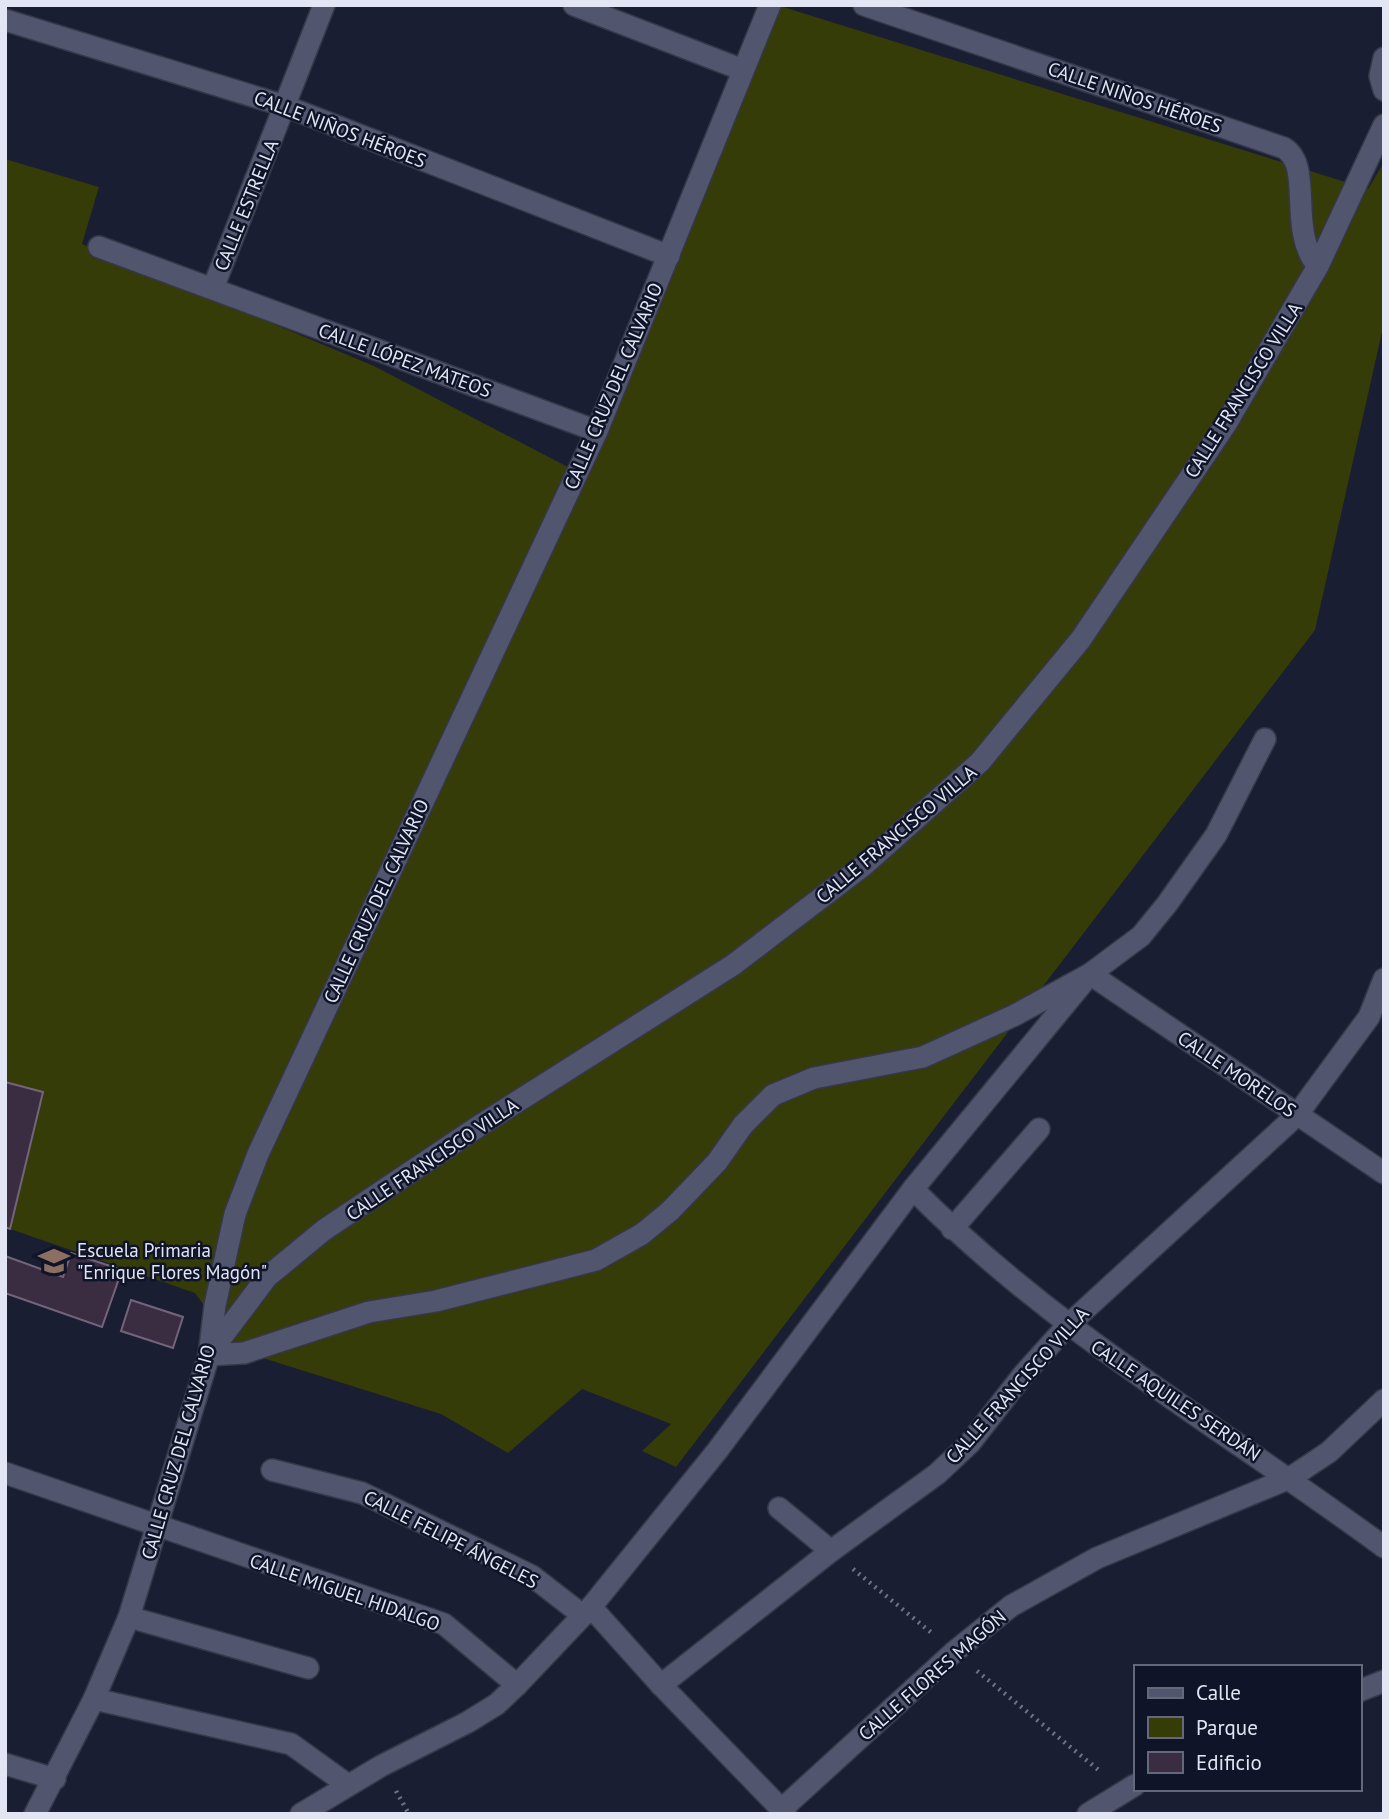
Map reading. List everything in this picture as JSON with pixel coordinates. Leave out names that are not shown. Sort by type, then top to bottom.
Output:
[{"type":"street","name":"CALLE ESTRELLA","points":[[213,288],[324,5]]},
{"type":"street","points":[[574,5],[743,71]]},
{"type":"street","name":"CALLE CRUZ DEL CALVARIO","points":[[35,1814],[94,1699],[129,1617],[209,1354],[215,1305],[235,1214],[258,1154],[597,430],[770,5]]},
{"type":"street","name":"CALLE NIÑOS HÉROES","points":[[864,5],[1284,148],[1298,162],[1303,239],[1309,256],[1318,266]]},
{"type":"street","name":"CALLE NIÑOS HÉROES","points":[[5,20],[285,106],[669,256]]},
{"type":"street","points":[[1384,58],[1380,76],[1384,90]]},
{"type":"street","name":"CALLE FRANCISCO VILLA","points":[[209,1354],[267,1277],[324,1230],[482,1124],[733,965],[863,866],[980,762],[1081,639],[1226,424],[1318,266],[1384,125]]},
{"type":"street","name":"CALLE LÓPEZ MATEOS","points":[[99,247],[597,430]]},
{"type":"street","points":[[209,1354],[244,1353],[369,1312],[436,1301],[596,1260],[642,1234],[670,1211],[717,1162],[743,1125],[773,1095],[814,1077],[923,1057],[1015,1016],[1090,974],[1141,936],[1167,904],[1216,835],[1265,739]]},
{"type":"street","points":[[301,1814],[348,1785],[468,1722],[497,1704],[517,1685],[586,1610],[717,1451],[913,1189],[1090,974]]},
{"type":"street","name":"CALLE MORELOS","points":[[1090,974],[1384,1173]]},
{"type":"street","name":"CALLE FRANCISCO VILLA","points":[[660,1685],[831,1551],[937,1474],[970,1443],[1023,1375],[1067,1326],[1297,1115],[1370,1017],[1384,979]]},
{"type":"street","points":[[952,1229],[1039,1129]]},
{"type":"street","name":"CALLE AQUILES SERDÁN","points":[[913,1189],[952,1229],[1067,1326],[1290,1478],[1384,1547]]},
{"type":"street","name":"CALLE FLORES MAGÓN","points":[[784,1811],[954,1652],[1011,1606],[1097,1558],[1290,1478],[1329,1452],[1384,1400]]},
{"type":"street","name":"CALLE FELIPE ÁNGELES","points":[[272,1470],[362,1493],[532,1576],[586,1610]]},
{"type":"street","name":"CALLE MIGUEL HIDALGO","points":[[5,1473],[444,1624],[517,1685]]},
{"type":"street","points":[[779,1508],[831,1551]]},
{"type":"street","points":[[586,1610],[784,1811]]},
{"type":"street","points":[[129,1617],[308,1668]]},
{"type":"street","points":[[1361,1690],[1384,1681]]},
{"type":"street","points":[[94,1699],[291,1744],[348,1785]]},
{"type":"street","points":[[5,1764],[54,1779]]},
{"type":"street","points":[[1088,1814],[1134,1786]]},
{"type":"green space","points":[[780,6],[1368,189],[1384,162],[1384,323],[1315,630],[676,1467],[642,1451],[671,1424],[582,1389],[508,1453],[441,1414],[237,1350],[195,1293],[10,1229],[43,1093],[5,1082],[5,159],[99,187],[82,244],[374,366],[585,476]]},
{"type":"building","points":[[5,1082],[43,1092],[10,1229],[5,1227]]},
{"type":"building","points":[[71,1253],[122,1270],[102,1327],[5,1293],[5,1256],[63,1277]]},
{"type":"building","points":[[131,1300],[183,1317],[173,1348],[121,1331]]},
{"type":"place","name":"Escuela Primaria \"Enrique Flores Magón\"","points":[[54,1261]]}]
